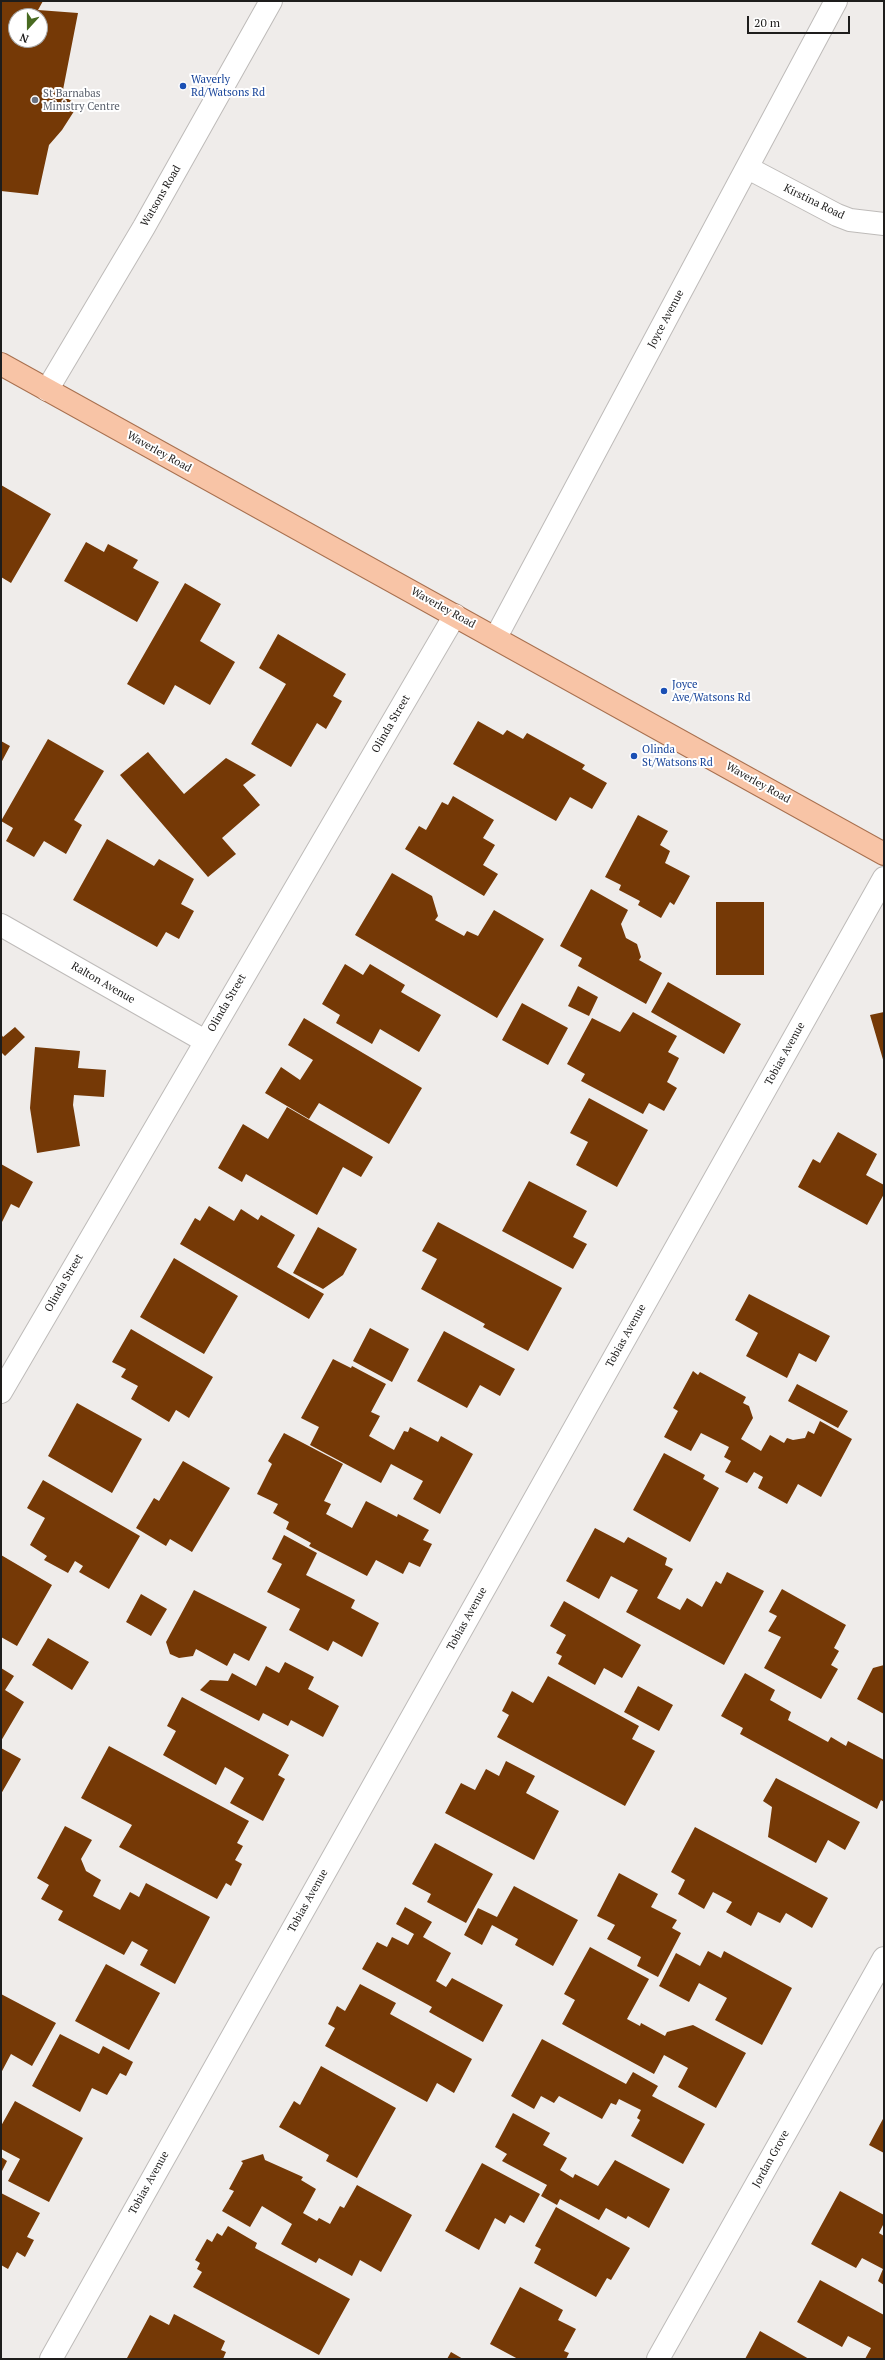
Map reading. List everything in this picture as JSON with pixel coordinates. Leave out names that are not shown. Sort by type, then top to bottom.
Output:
[{"type":"main road","name":"Waverley Road","points":[[1,364],[496,637],[884,854]]},
{"type":"street","name":"Watsons Road","points":[[47,390],[144,227],[271,1]]},
{"type":"street","name":"Joyce Avenue","points":[[496,637],[836,1]]},
{"type":"street","name":"Kirstina Road","points":[[748,168],[837,215],[850,220],[884,224]]},
{"type":"street","name":"Olinda Street","points":[[1,1392],[455,615]]},
{"type":"street","name":"Tobias Avenue","points":[[51,2359],[884,878]]},
{"type":"street","name":"Ralton Avenue","points":[[1,925],[205,1041]]},
{"type":"street","name":"Jordan Grove","points":[[658,2359],[884,1958]]},
{"type":"building","name":"St Barnabas Ministry Centre","points":[[1,1],[43,1],[39,8],[8,8],[8,48],[48,48],[48,11],[78,13],[62,95],[78,105],[62,130],[49,145],[38,195],[1,191]]},
{"type":"building","points":[[1,485],[51,514],[11,583],[1,577]]},
{"type":"building","points":[[86,542],[104,552],[108,544],[138,560],[133,568],[159,582],[137,622],[64,581]]},
{"type":"building","points":[[185,583],[221,604],[200,641],[235,662],[210,705],[175,685],[164,705],[127,684]]},
{"type":"building","points":[[278,634],[346,674],[333,696],[342,701],[326,729],[317,723],[291,767],[251,744],[286,684],[259,668]]},
{"type":"building","points":[[478,721],[503,735],[507,730],[523,739],[527,733],[585,765],[582,769],[607,783],[592,809],[570,797],[556,821],[453,764]]},
{"type":"building","points":[[48,739],[104,771],[74,820],[82,825],[66,854],[44,841],[34,857],[6,841],[13,828],[1,821]]},
{"type":"building","points":[[1,741],[10,746],[1,763]]},
{"type":"building","points":[[148,752],[184,794],[226,758],[256,775],[243,785],[260,805],[222,838],[236,854],[208,877],[120,775]]},
{"type":"building","points":[[453,796],[494,820],[483,838],[495,845],[483,865],[498,874],[484,896],[405,849],[419,826],[426,830],[442,802],[448,805]]},
{"type":"building","points":[[638,815],[668,831],[660,845],[670,851],[665,863],[690,876],[674,905],[670,902],[661,918],[638,905],[640,901],[619,890],[621,885],[605,877]]},
{"type":"building","points":[[107,839],[154,866],[159,859],[194,879],[181,904],[194,911],[179,939],[166,932],[157,947],[73,900]]},
{"type":"building","points":[[392,873],[432,896],[438,916],[435,920],[464,936],[467,931],[478,936],[494,910],[544,939],[497,1018],[355,935]]},
{"type":"building","points":[[591,889],[628,910],[621,924],[626,938],[637,944],[641,957],[639,960],[662,973],[646,1004],[578,966],[582,958],[560,946]]},
{"type":"building","points":[[716,902],[764,902],[764,975],[716,975]]},
{"type":"building","points":[[345,964],[363,975],[370,964],[405,985],[401,992],[441,1015],[419,1052],[380,1029],[372,1044],[336,1023],[340,1015],[322,1004]]},
{"type":"building","points":[[668,982],[741,1024],[724,1054],[651,1012]]},
{"type":"building","points":[[578,986],[598,997],[589,1016],[568,1006]]},
{"type":"building","points":[[522,1003],[568,1028],[548,1065],[502,1040]]},
{"type":"building","points":[[633,1012],[677,1036],[668,1052],[679,1058],[667,1082],[677,1088],[664,1111],[649,1103],[643,1114],[581,1081],[585,1074],[567,1064],[592,1018],[620,1032]]},
{"type":"building","points":[[884,1012],[884,1063],[870,1015]]},
{"type":"building","points":[[304,1018],[422,1088],[389,1144],[319,1103],[309,1119],[265,1093],[281,1067],[300,1080],[313,1060],[288,1045]]},
{"type":"building","points":[[15,1027],[25,1037],[5,1056],[1,1052],[1,1034],[3,1037]]},
{"type":"building","points":[[35,1047],[80,1051],[78,1068],[106,1070],[104,1097],[74,1095],[73,1105],[80,1146],[37,1153],[30,1108]]},
{"type":"building","points":[[589,1098],[648,1130],[617,1187],[576,1165],[588,1142],[570,1133]]},
{"type":"building","points":[[287,1107],[373,1157],[361,1177],[343,1167],[317,1215],[246,1174],[242,1182],[218,1168],[243,1124],[268,1139]]},
{"type":"building","points":[[838,1132],[877,1154],[866,1175],[884,1185],[884,1194],[867,1225],[798,1187],[813,1159],[820,1163]]},
{"type":"building","points":[[1,1164],[33,1182],[19,1208],[11,1204],[1,1224]]},
{"type":"building","points":[[529,1181],[587,1211],[573,1237],[587,1244],[573,1269],[502,1231]]},
{"type":"building","points":[[209,1206],[234,1221],[241,1209],[258,1220],[261,1215],[295,1235],[277,1267],[324,1294],[309,1319],[180,1244],[195,1218],[200,1221]]},
{"type":"building","points":[[438,1222],[562,1288],[528,1351],[483,1327],[485,1324],[421,1289],[437,1259],[422,1251]]},
{"type":"building","points":[[318,1227],[357,1249],[343,1275],[323,1289],[293,1273]]},
{"type":"building","points":[[174,1258],[238,1296],[204,1354],[140,1317]]},
{"type":"building","points":[[749,1294],[830,1336],[816,1362],[799,1353],[787,1378],[746,1356],[758,1333],[735,1320]]},
{"type":"building","points":[[370,1328],[409,1349],[392,1382],[353,1361]]},
{"type":"building","points":[[131,1329],[213,1377],[189,1418],[176,1410],[169,1422],[131,1399],[138,1386],[121,1377],[126,1369],[112,1362]]},
{"type":"building","points":[[444,1331],[515,1369],[500,1396],[480,1385],[467,1408],[417,1381]]},
{"type":"building","points":[[333,1359],[351,1368],[352,1366],[386,1384],[371,1412],[380,1416],[369,1436],[394,1450],[404,1431],[408,1432],[410,1427],[438,1442],[441,1436],[473,1454],[440,1514],[413,1499],[423,1481],[391,1464],[381,1483],[310,1445],[319,1427],[301,1418]]},
{"type":"building","points":[[693,1371],[698,1375],[700,1372],[746,1397],[743,1403],[749,1406],[753,1418],[741,1439],[761,1451],[770,1435],[784,1443],[787,1438],[793,1440],[805,1438],[808,1431],[814,1434],[820,1421],[852,1439],[821,1497],[798,1484],[787,1504],[758,1488],[763,1477],[754,1472],[747,1483],[725,1472],[731,1461],[724,1457],[729,1447],[701,1433],[691,1451],[664,1437],[678,1411],[673,1408]]},
{"type":"building","points":[[797,1384],[848,1411],[838,1428],[788,1401]]},
{"type":"building","points":[[77,1403],[142,1439],[112,1493],[48,1456]]},
{"type":"building","points":[[284,1433],[343,1464],[324,1501],[331,1504],[326,1514],[352,1528],[366,1501],[397,1517],[398,1514],[429,1530],[423,1540],[432,1544],[420,1567],[409,1562],[403,1574],[376,1560],[367,1576],[309,1546],[311,1543],[286,1529],[289,1522],[273,1513],[278,1504],[257,1494],[272,1464],[268,1461]]},
{"type":"building","points":[[664,1453],[705,1475],[703,1479],[719,1488],[690,1542],[633,1510]]},
{"type":"building","points":[[183,1461],[230,1488],[192,1552],[170,1539],[166,1546],[136,1528],[154,1498],[159,1501]]},
{"type":"building","points":[[43,1480],[140,1536],[109,1589],[79,1572],[83,1566],[75,1561],[68,1573],[44,1560],[47,1556],[30,1545],[45,1518],[27,1508]]},
{"type":"building","points":[[595,1528],[624,1543],[628,1537],[667,1558],[665,1565],[673,1569],[657,1598],[680,1610],[687,1598],[702,1607],[716,1581],[721,1584],[727,1572],[764,1591],[724,1665],[626,1612],[638,1590],[611,1576],[599,1599],[566,1581]]},
{"type":"building","points":[[284,1535],[317,1553],[306,1575],[355,1600],[351,1608],[379,1623],[362,1657],[333,1641],[328,1651],[289,1630],[300,1609],[267,1592],[282,1564],[272,1559]]},
{"type":"building","points":[[1,1555],[52,1585],[17,1646],[1,1637]]},
{"type":"building","points":[[782,1589],[846,1625],[834,1648],[839,1651],[831,1665],[838,1669],[821,1699],[764,1668],[781,1637],[768,1631],[777,1616],[769,1612]]},
{"type":"building","points":[[194,1590],[267,1627],[249,1661],[234,1653],[227,1666],[196,1649],[193,1656],[179,1658],[170,1654],[166,1642]]},
{"type":"building","points":[[141,1594],[167,1609],[151,1636],[126,1622]]},
{"type":"building","points":[[564,1601],[641,1645],[622,1678],[604,1668],[595,1685],[558,1664],[562,1656],[556,1653],[566,1635],[550,1626]]},
{"type":"building","points":[[48,1638],[89,1662],[72,1690],[32,1665]]},
{"type":"building","points":[[285,1662],[314,1677],[308,1689],[339,1706],[323,1737],[291,1720],[288,1726],[263,1713],[259,1721],[200,1690],[210,1680],[228,1681],[232,1673],[256,1686],[266,1666],[279,1673]]},
{"type":"building","points":[[884,1665],[884,1714],[857,1699],[873,1668]]},
{"type":"building","points":[[1,1668],[14,1676],[5,1690],[24,1702],[1,1741]]},
{"type":"building","points":[[745,1673],[775,1690],[770,1700],[791,1712],[788,1720],[828,1742],[831,1737],[846,1746],[848,1741],[884,1760],[884,1802],[881,1800],[877,1809],[740,1734],[743,1728],[721,1716]]},
{"type":"building","points":[[548,1676],[639,1726],[632,1739],[655,1751],[625,1806],[497,1737],[509,1715],[502,1711],[512,1691],[533,1703]]},
{"type":"building","points":[[638,1686],[673,1705],[659,1731],[624,1712]]},
{"type":"building","points":[[182,1697],[289,1755],[278,1775],[285,1779],[263,1821],[230,1803],[244,1778],[225,1767],[216,1785],[163,1755],[176,1731],[167,1726]]},
{"type":"building","points":[[109,1746],[249,1821],[237,1843],[243,1846],[235,1860],[242,1864],[231,1886],[226,1883],[217,1899],[119,1847],[132,1825],[81,1798]]},
{"type":"building","points":[[1,1748],[21,1759],[1,1794]]},
{"type":"building","points":[[506,1761],[535,1776],[526,1793],[559,1811],[534,1860],[445,1813],[461,1783],[475,1790],[486,1769],[499,1776]]},
{"type":"building","points":[[776,1778],[860,1822],[845,1850],[828,1840],[816,1863],[768,1837],[772,1807],[763,1801]]},
{"type":"building","points":[[65,1826],[92,1840],[81,1859],[86,1871],[101,1880],[93,1896],[120,1910],[130,1892],[139,1897],[146,1883],[210,1917],[175,1984],[140,1965],[148,1950],[132,1941],[124,1955],[58,1920],[63,1911],[41,1899],[49,1885],[37,1878]]},
{"type":"building","points":[[695,1827],[828,1898],[812,1928],[786,1913],[780,1923],[758,1912],[751,1926],[726,1912],[732,1902],[713,1892],[704,1909],[678,1894],[685,1880],[671,1872]]},
{"type":"building","points":[[435,1843],[493,1874],[466,1923],[427,1902],[431,1894],[412,1884]]},
{"type":"building","points":[[619,1873],[658,1894],[651,1907],[677,1920],[672,1928],[681,1933],[658,1977],[637,1966],[641,1957],[607,1939],[615,1925],[597,1916]]},
{"type":"building","points":[[514,1886],[578,1920],[553,1966],[515,1945],[518,1939],[492,1925],[482,1945],[464,1935],[478,1908],[497,1917]]},
{"type":"building","points":[[405,1907],[432,1922],[423,1937],[451,1953],[436,1981],[446,1987],[452,1978],[503,2005],[483,2042],[429,2012],[432,2007],[362,1969],[377,1942],[387,1947],[392,1937],[408,1945],[414,1934],[396,1924]]},
{"type":"building","points":[[590,1947],[649,1979],[627,2019],[640,2026],[641,2023],[665,2036],[667,2032],[693,2025],[746,2053],[716,2108],[678,2087],[688,2068],[664,2055],[654,2074],[562,2024],[575,2000],[564,1994]]},
{"type":"building","points":[[708,1951],[721,1958],[724,1951],[792,1988],[762,2045],[715,2020],[727,1998],[699,1983],[689,2002],[659,1986],[676,1953],[700,1966]]},
{"type":"building","points":[[106,1964],[160,1993],[129,2050],[75,2021]]},
{"type":"building","points":[[360,1984],[396,2003],[390,2014],[472,2059],[454,2093],[437,2083],[427,2102],[325,2046],[335,2028],[328,2024],[337,2006],[345,2011]]},
{"type":"building","points":[[1,1994],[56,2023],[32,2066],[11,2054],[1,2073]]},
{"type":"building","points":[[60,2034],[99,2054],[103,2046],[133,2062],[126,2076],[120,2073],[107,2095],[92,2088],[80,2112],[32,2086]]},
{"type":"building","points":[[542,2039],[626,2084],[633,2072],[658,2086],[652,2096],[705,2124],[683,2164],[631,2136],[640,2120],[637,2118],[641,2110],[619,2099],[616,2105],[611,2103],[602,2119],[559,2096],[554,2103],[541,2096],[534,2109],[511,2096]]},
{"type":"building","points":[[321,2066],[396,2108],[357,2178],[326,2161],[329,2155],[279,2127],[294,2101],[300,2105]]},
{"type":"building","points":[[15,2101],[83,2138],[49,2202],[8,2181],[20,2159],[1,2149],[1,2126]]},
{"type":"building","points":[[513,2113],[550,2133],[543,2145],[567,2158],[560,2170],[573,2178],[575,2174],[598,2186],[615,2160],[670,2189],[649,2228],[628,2216],[626,2219],[606,2208],[599,2220],[560,2199],[557,2205],[541,2196],[547,2185],[502,2161],[507,2154],[495,2147]]},
{"type":"building","points":[[884,2117],[884,2153],[869,2145]]},
{"type":"building","points":[[263,2154],[265,2160],[303,2177],[301,2180],[316,2189],[303,2213],[317,2221],[319,2218],[330,2224],[340,2206],[344,2208],[357,2185],[412,2215],[381,2272],[360,2260],[352,2276],[319,2258],[316,2263],[281,2244],[292,2224],[262,2206],[250,2227],[222,2211],[234,2191],[229,2189],[243,2163],[241,2161]]},
{"type":"building","points":[[1,2157],[7,2161],[1,2173]]},
{"type":"building","points":[[482,2163],[540,2194],[524,2223],[510,2215],[505,2224],[495,2218],[479,2250],[445,2231]]},
{"type":"building","points":[[840,2191],[884,2215],[884,2223],[879,2233],[884,2236],[884,2285],[878,2281],[883,2269],[862,2258],[856,2268],[811,2244]]},
{"type":"building","points":[[1,2193],[40,2213],[27,2237],[34,2240],[25,2257],[17,2252],[8,2269],[1,2265]]},
{"type":"building","points":[[556,2207],[630,2248],[611,2280],[607,2278],[596,2297],[534,2263],[541,2249],[535,2246]]},
{"type":"building","points":[[228,2226],[257,2243],[255,2248],[350,2299],[319,2355],[193,2287],[202,2272],[197,2269],[200,2263],[195,2260],[207,2239],[212,2242],[217,2233],[222,2236]]},
{"type":"building","points":[[820,2280],[884,2315],[884,2359],[865,2359],[871,2348],[848,2336],[842,2347],[797,2322]]},
{"type":"building","points":[[520,2287],[563,2310],[558,2320],[576,2329],[564,2351],[569,2353],[566,2359],[518,2359],[490,2344]]},
{"type":"building","points":[[174,2314],[225,2341],[221,2350],[226,2352],[223,2359],[127,2358],[150,2315],[169,2325]]},
{"type":"building","points":[[760,2331],[809,2359],[745,2359]]},
{"type":"building","points":[[451,2352],[463,2359],[447,2359]]},
{"type":"place","name":"Waverly Rd/Watsons Rd","points":[[183,86]]},
{"type":"place","name":"St Barnabas Ministry Centre","points":[[35,100]]},
{"type":"place","name":"Joyce Ave/Watsons Rd","points":[[664,691]]},
{"type":"place","name":"Olinda St/Watsons Rd","points":[[634,756]]}]
